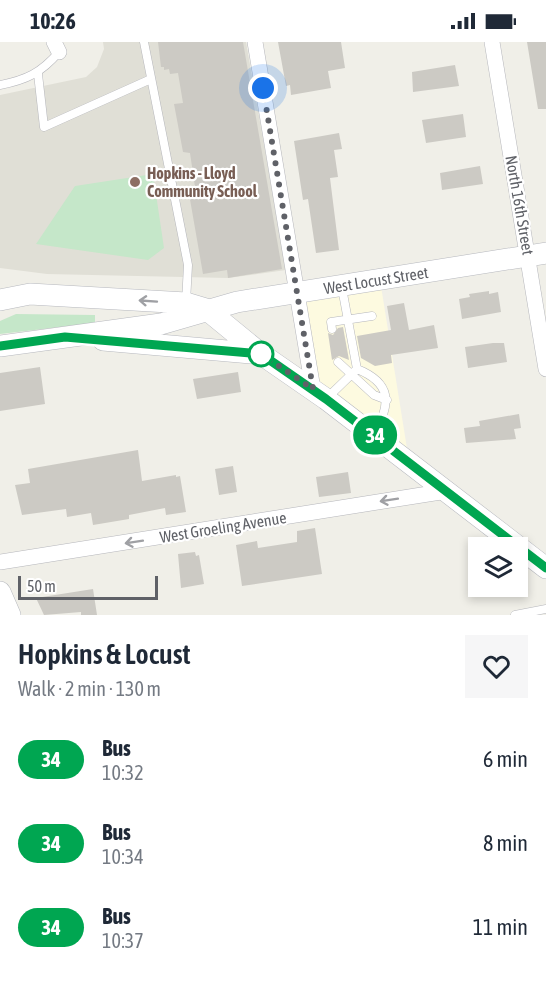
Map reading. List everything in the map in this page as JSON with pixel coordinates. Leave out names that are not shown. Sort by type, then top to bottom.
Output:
[{"type":"main road","name":"West Locust Street","points":[[0,300],[30,294],[196,306],[296,293],[537,255]]},
{"type":"main road","points":[[0,286],[30,294]]},
{"type":"main road","name":"West Locust Street","points":[[0,346],[161,324],[196,306]]},
{"type":"main road","points":[[196,306],[375,435],[546,568]]},
{"type":"main road","points":[[65,337],[261,354]]},
{"type":"main road","points":[[0,592],[10,615]]},
{"type":"street","points":[[255,42],[296,293],[320,394]]},
{"type":"street","name":"North 16th Street","points":[[492,42],[537,255],[546,369]]},
{"type":"street","name":"West Groeling Avenue","points":[[0,562],[447,491]]},
{"type":"lane","points":[[144,42],[196,306]]},
{"type":"lane","points":[[0,85],[38,74],[56,47]]},
{"type":"lane","points":[[38,74],[44,127],[151,79]]},
{"type":"lane","points":[[342,285],[354,371]]},
{"type":"lane","points":[[332,329],[331,322],[372,316]]},
{"type":"lane","points":[[338,362],[354,371],[374,395],[387,400],[382,421],[375,435]]},
{"type":"lane","points":[[320,394],[354,371]]},
{"type":"lane","points":[[515,615],[546,609]]},
{"type":"shaded area","name":"Hopkins - Lloyd Community School","points":[[103,42],[246,42],[286,270],[228,278],[47,274],[0,268],[0,95],[86,77],[97,67],[104,49]]},
{"type":"shaded area","points":[[380,280],[409,461],[313,389],[296,293]]},
{"type":"green space","points":[[153,174],[164,248],[148,260],[36,244],[75,186]]},
{"type":"green space","points":[[16,314],[95,315],[95,323],[0,334],[0,321]]},
{"type":"building","points":[[158,42],[243,42],[282,269],[228,278],[227,270],[203,274],[188,188],[195,187],[190,153],[183,152],[174,104],[183,103],[178,73],[170,74],[169,69],[164,70],[164,67],[161,67]]},
{"type":"building","points":[[278,42],[341,42],[345,68],[328,71],[331,88],[291,95],[290,85],[286,86]]},
{"type":"building","points":[[527,42],[546,42],[546,109],[538,109]]},
{"type":"building","points":[[455,65],[459,86],[413,92],[412,72]]},
{"type":"building","points":[[463,114],[466,137],[426,143],[422,120]]},
{"type":"building","points":[[339,133],[342,149],[334,150],[338,177],[330,178],[339,250],[316,253],[308,199],[303,200],[294,141]]},
{"type":"building","points":[[480,166],[483,184],[442,190],[440,173]]},
{"type":"building","points":[[489,291],[489,294],[498,292],[501,312],[462,319],[459,299],[470,297],[469,294]]},
{"type":"building","points":[[404,303],[409,330],[434,325],[438,348],[391,355],[392,363],[375,366],[361,358],[357,336],[391,330],[387,306]]},
{"type":"building","points":[[343,327],[349,360],[339,356],[332,360],[328,333],[333,335],[338,328]]},
{"type":"building","points":[[504,343],[507,362],[468,368],[465,347]]},
{"type":"building","points":[[40,367],[45,404],[0,411],[0,373]]},
{"type":"building","points":[[238,372],[241,392],[197,399],[193,379]]},
{"type":"building","points":[[519,414],[521,428],[514,429],[516,439],[466,443],[464,428],[480,426],[479,421]]},
{"type":"building","points":[[138,450],[142,481],[180,476],[186,512],[166,515],[165,508],[129,515],[129,519],[93,525],[91,513],[67,517],[66,509],[22,515],[15,485],[30,483],[28,469]]},
{"type":"building","points":[[233,466],[237,492],[219,495],[215,469]]},
{"type":"building","points":[[348,472],[351,493],[319,497],[316,477]]},
{"type":"building","points":[[315,528],[322,574],[242,586],[236,545],[257,541],[258,548],[297,542],[297,531]]},
{"type":"building","points":[[195,552],[196,556],[199,555],[204,584],[181,588],[178,554]]},
{"type":"building","points":[[93,589],[97,615],[81,615],[81,612],[44,615],[36,598]]},
{"type":"bus line","name":"34","points":[[0,346],[65,337],[261,354],[313,389],[410,461],[546,568]]},
{"type":"place","name":"Hopkins - Lloyd Community School","points":[[135,182]]},
{"type":"route","points":[[261,354],[313,389],[263,88]]}]
